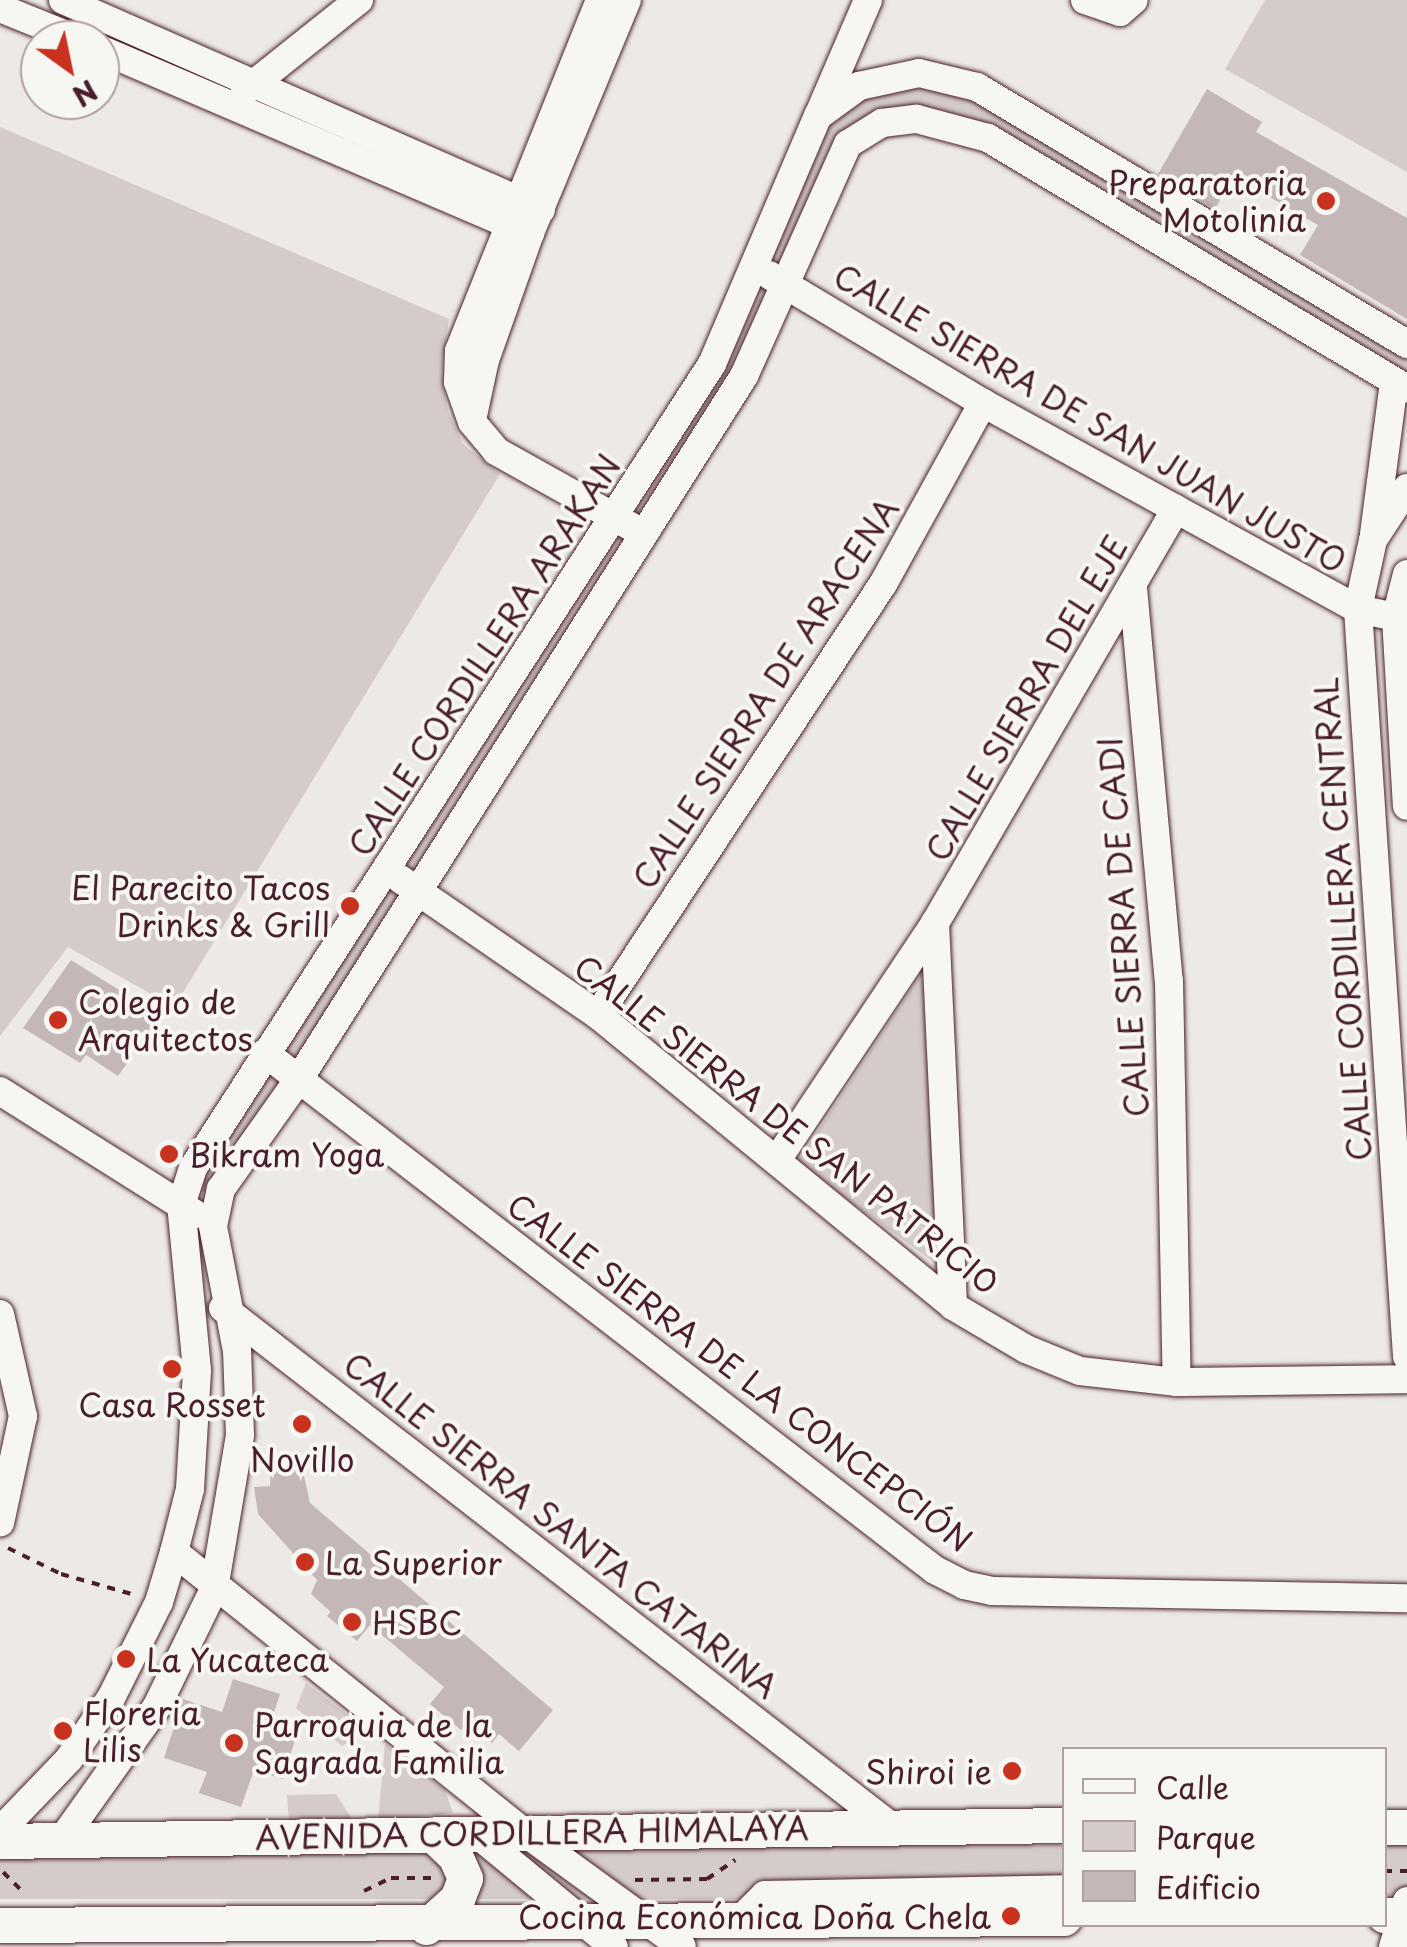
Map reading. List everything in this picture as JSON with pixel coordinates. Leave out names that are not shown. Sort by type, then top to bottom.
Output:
[{"type":"main road","name":"AVENIDA CORDILLERA HIMALAYA","points":[[0,1842],[888,1824],[1062,1825]]},
{"type":"main road","points":[[426,1927],[456,1900],[465,1878],[456,1856],[433,1835]]},
{"type":"main road","points":[[5,1932],[74,1936],[426,1927],[600,1936],[649,1922],[1062,1918]]},
{"type":"street","points":[[63,0],[255,83],[525,218]]},
{"type":"street","points":[[232,102],[359,0]]},
{"type":"street","points":[[525,218],[600,0]]},
{"type":"street","points":[[627,0],[459,351],[458,382],[472,422],[496,451],[646,536]]},
{"type":"street","name":"CALLE CORDILLERA ARAKAN","points":[[0,1831],[69,1760],[101,1714],[159,1602],[174,1552],[190,1489],[197,1370],[186,1288],[181,1204],[193,1168],[618,517],[712,364],[868,0]]},
{"type":"street","points":[[1084,0],[1120,12],[1134,0]]},
{"type":"street","points":[[2,4],[36,20]]},
{"type":"street","points":[[120,56],[525,218]]},
{"type":"street","points":[[848,144],[818,116],[859,86],[919,72],[977,87],[1407,344]]},
{"type":"street","points":[[61,1841],[156,1708],[214,1589],[240,1435],[236,1352],[213,1226],[221,1189],[299,1079],[414,887],[646,536],[744,376],[848,144],[882,124],[918,118],[988,138],[1400,385],[1374,540]]},
{"type":"street","name":"CALLE SIERRA DE SAN JUAN JUSTO","points":[[754,266],[982,403],[1358,609],[1396,617]]},
{"type":"street","name":"CALLE SIERRA DE ARACENA","points":[[598,1016],[884,584],[982,403]]},
{"type":"street","name":"CALLE CORDILLERA CENTRAL","points":[[1407,488],[1374,540],[1358,609],[1399,1155],[1407,1356]]},
{"type":"street","name":"CALLE SIERRA DEL EJE","points":[[778,1160],[935,922],[1176,509]]},
{"type":"street","points":[[1407,574],[1396,617],[1407,806]]},
{"type":"street","name":"CALLE SIERRA DE CADI","points":[[1133,588],[1169,982],[1177,1382]]},
{"type":"street","name":"CALLE SIERRA DE SAN PATRICIO","points":[[386,871],[598,1016],[953,1306],[1026,1350],[1080,1371],[1177,1382],[1407,1380]]},
{"type":"street","points":[[935,922],[953,1306]]},
{"type":"street","name":"CALLE SIERRA DE LA CONCEPCIÓN","points":[[265,1053],[935,1570],[964,1586],[1407,1598]]},
{"type":"street","points":[[0,1091],[213,1226]]},
{"type":"street","name":"CALLE SIERRA SANTA CATARINA","points":[[186,1288],[227,1311],[888,1824]]},
{"type":"street","points":[[0,1314],[23,1416],[0,1523]]},
{"type":"street","points":[[174,1552],[214,1589],[524,1832],[682,1947]]},
{"type":"street","points":[[478,1834],[600,1936]]},
{"type":"street","points":[[740,1920],[765,1895],[1062,1889]]},
{"type":"path","points":[[0,1544],[61,1574],[159,1602]]},
{"type":"green space","points":[[1265,0],[1407,0],[1407,172],[1225,69]]},
{"type":"green space","points":[[920,75],[978,90],[1407,353],[1407,380],[997,137],[873,124],[736,383],[212,1197],[192,1185],[622,517],[822,116]]},
{"type":"green space","points":[[0,127],[449,319],[441,373],[448,411],[463,444],[500,474],[174,1007],[68,947],[0,1036]]},
{"type":"green space","points":[[922,972],[939,1266],[797,1163]]},
{"type":"green space","points":[[306,1683],[369,1731],[342,1746],[296,1708]]},
{"type":"green space","points":[[385,1744],[445,1790],[453,1813],[378,1821]]},
{"type":"green space","points":[[336,1794],[354,1822],[289,1823],[287,1795]]},
{"type":"green space","points":[[1387,1842],[1407,1842],[1407,1895],[1387,1895]]},
{"type":"green space","points":[[0,1845],[1062,1845],[1062,1899],[0,1899]]},
{"type":"building","name":"Preparatoria Motolinía","points":[[1207,89],[1262,122],[1256,132],[1407,218],[1407,319],[1300,255],[1318,225],[1233,176],[1215,209],[1158,174]]},
{"type":"building","name":"Colegio de Arquitectos","points":[[71,960],[161,1016],[151,1032],[101,1034],[132,1056],[118,1076],[86,1055],[80,1063],[23,1028]]},
{"type":"building","points":[[271,1466],[302,1467],[310,1503],[553,1710],[519,1751],[499,1734],[492,1743],[468,1722],[461,1730],[430,1704],[444,1687],[370,1625],[357,1641],[327,1616],[331,1612],[311,1594],[317,1580],[258,1514],[254,1487],[270,1486]]},
{"type":"building","name":"Parroquia de la Sagrada Familia","points":[[233,1679],[280,1694],[268,1731],[295,1740],[283,1779],[254,1770],[241,1807],[199,1793],[207,1772],[164,1758],[183,1699],[222,1712]]},
{"type":"place","name":"Preparatoria Motolinía","points":[[1326,201]]},
{"type":"place","name":"El Parecito Tacos Drinks & Grill","points":[[350,906]]},
{"type":"place","name":"Colegio de Arquitectos","points":[[58,1020]]},
{"type":"place","name":"Bikram Yoga","points":[[169,1154]]},
{"type":"place","name":"Casa Rosset","points":[[172,1369]]},
{"type":"place","name":"Novillo","points":[[302,1424]]},
{"type":"place","name":"La Superior","points":[[305,1562]]},
{"type":"place","name":"HSBC","points":[[352,1622]]},
{"type":"place","name":"La Yucateca","points":[[126,1659]]},
{"type":"place","name":"Floreria Lilis","points":[[63,1731]]},
{"type":"place","name":"Parroquia de la Sagrada Familia","points":[[234,1743]]},
{"type":"place","name":"Shiroi ie","points":[[1012,1771]]},
{"type":"place","name":"Cocina Económica Doña Chela","points":[[1011,1916]]}]
